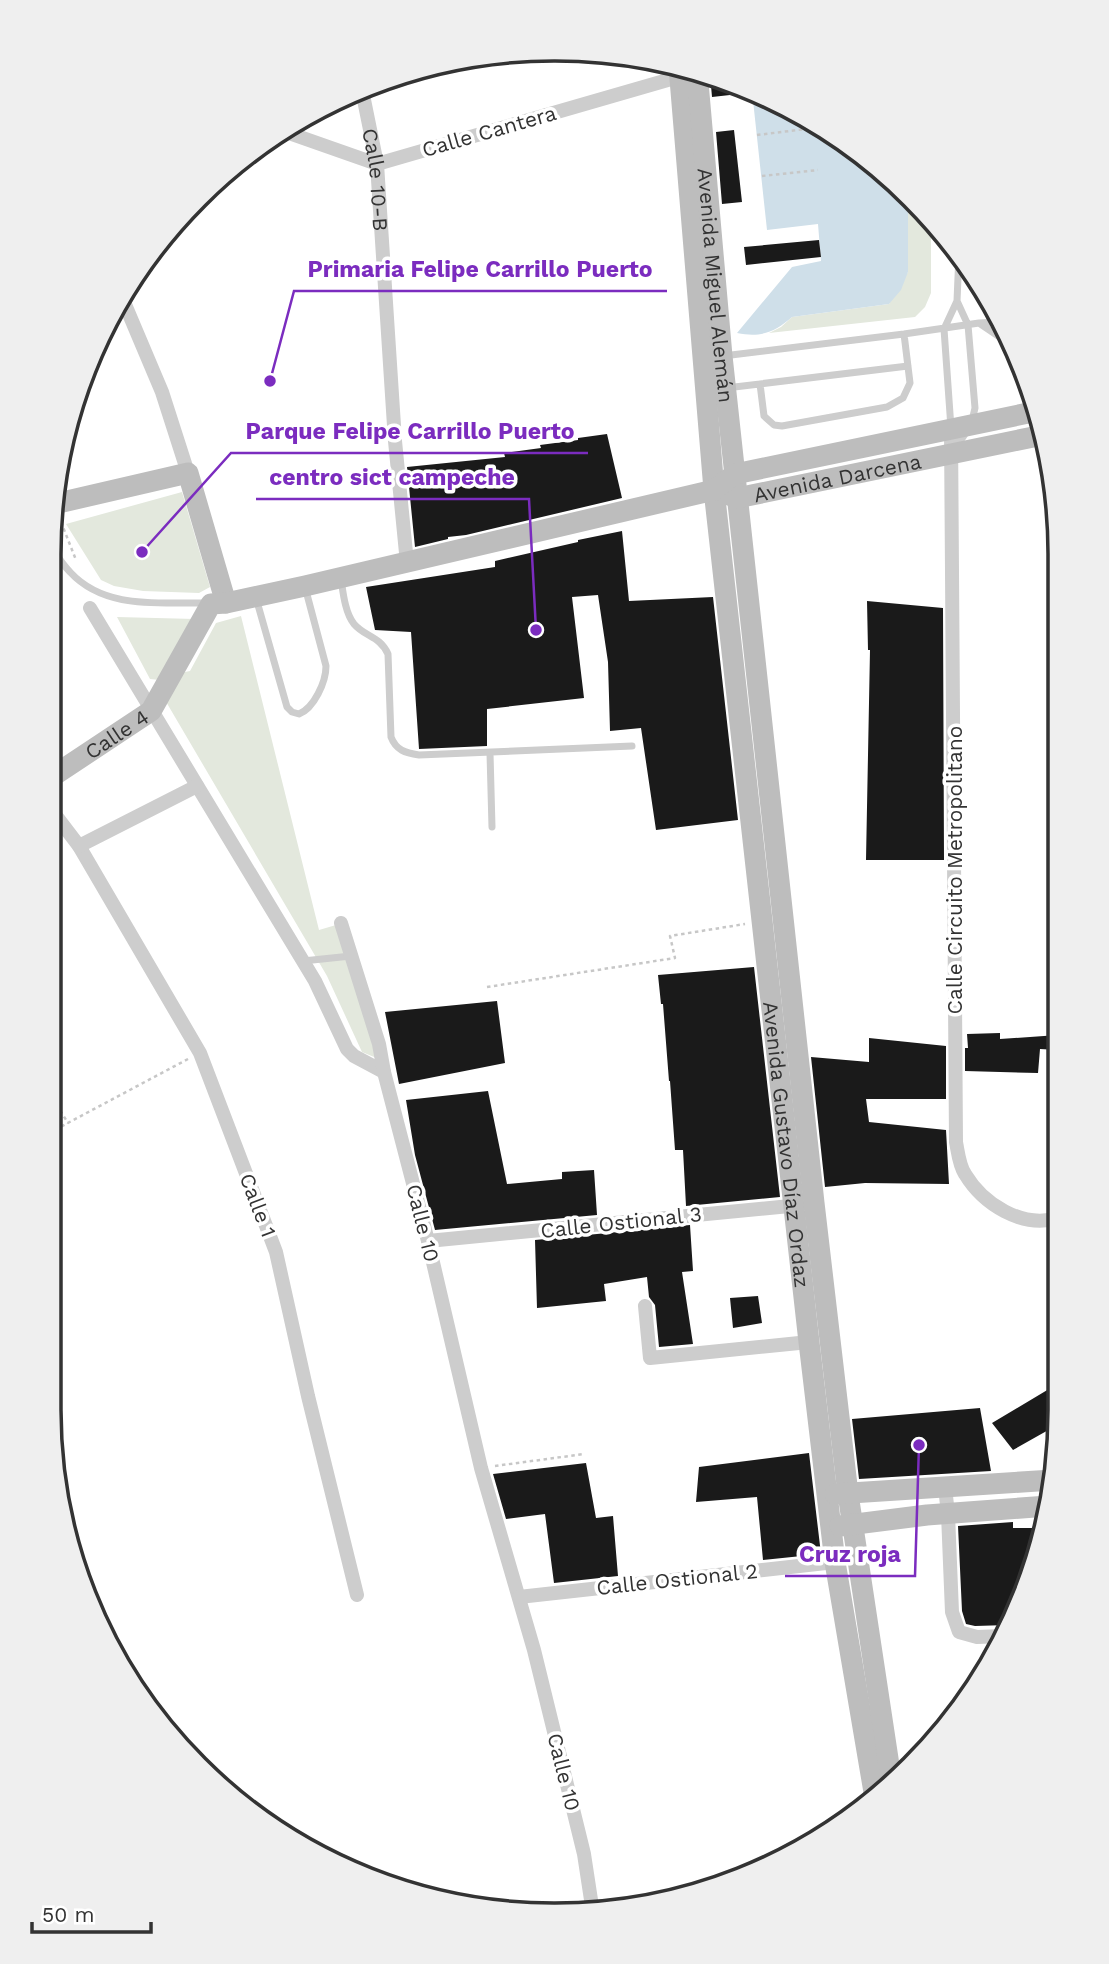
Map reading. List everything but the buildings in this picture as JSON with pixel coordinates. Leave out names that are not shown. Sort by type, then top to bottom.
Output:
[{"type":"street","name":"Calle Cantera","points":[[377,164],[674,76]]},
{"type":"street","name":"Avenida Miguel Alemán","points":[[688,80],[714,490]]},
{"type":"street","name":"Avenida Miguel Alemán","points":[[689,80],[737,498]]},
{"type":"street","name":"Calle 10-B","points":[[364,100],[377,164],[395,441],[407,563]]},
{"type":"street","points":[[295,135],[377,164]]},
{"type":"street","points":[[127,309],[162,392],[188,473],[219,603],[407,563],[714,490]]},
{"type":"street","name":"Avenida Darcena","points":[[714,490],[735,474],[1027,413]]},
{"type":"street","name":"Calle Circuito Metropolitano","points":[[961,428],[951,454],[956,1142],[963,1171],[976,1189],[992,1204],[1010,1215],[1048,1222]]},
{"type":"street","name":"Avenida Darcena","points":[[714,490],[737,498],[1033,437]]},
{"type":"street","points":[[63,511],[188,473]]},
{"type":"street","name":"Avenida Gustavo Díaz Ordaz","points":[[714,490],[762,921],[804,1204],[808,1342],[837,1494],[853,1525],[890,1771]]},
{"type":"street","name":"Avenida Gustavo Díaz Ordaz","points":[[737,498],[804,1204],[837,1494],[831,1527],[872,1787]]},
{"type":"street","name":"Calle 4","points":[[61,771],[151,711],[219,603]]},
{"type":"street","points":[[90,608],[315,981],[347,1049],[354,1056],[384,1072]]},
{"type":"street","points":[[79,846],[197,786]]},
{"type":"street","name":"Calle 1","points":[[61,822],[79,846],[200,1053],[276,1252],[357,1595]]},
{"type":"street","name":"Calle 10","points":[[341,923],[379,1044],[481,1468],[519,1597],[584,1854],[591,1902]]},
{"type":"street","name":"Calle Ostional 3","points":[[428,1241],[804,1204]]},
{"type":"street","points":[[645,1306],[650,1358],[808,1342]]},
{"type":"street","points":[[837,1494],[1043,1481]]},
{"type":"street","points":[[945,1487],[952,1612],[959,1632],[977,1637],[992,1636]]},
{"type":"street","points":[[831,1527],[1038,1507]]},
{"type":"street","name":"Calle Ostional 2","points":[[519,1597],[835,1562]]},
{"type":"lane","points":[[958,271],[957,300],[944,329],[961,428]]},
{"type":"lane","points":[[951,454],[961,428],[975,408],[968,325],[957,300]]},
{"type":"lane","points":[[722,356],[990,323]]},
{"type":"lane","points":[[979,324],[997,335]]},
{"type":"lane","points":[[760,384],[764,416],[774,425],[782,426],[887,407],[903,398],[910,383],[904,334]]},
{"type":"lane","points":[[726,388],[908,366]]},
{"type":"lane","points":[[61,560],[85,585],[113,598],[142,602],[219,603]]},
{"type":"lane","points":[[341,578],[350,620],[363,632],[384,644],[388,654],[391,737],[399,750],[419,755],[632,746]]},
{"type":"lane","points":[[256,597],[287,707],[299,714],[306,712],[326,676],[326,666],[305,586]]},
{"type":"lane","points":[[490,753],[492,828]]},
{"type":"lane","points":[[302,961],[351,956]]},
{"type":"path","points":[[757,135],[805,129]]},
{"type":"path","points":[[762,176],[818,170]]},
{"type":"path","points":[[62,526],[77,565]]},
{"type":"path","points":[[487,987],[675,958],[670,936],[762,921]]},
{"type":"path","points":[[61,1127],[200,1053]]},
{"type":"path","points":[[61,1112],[68,1123]]},
{"type":"path","points":[[481,1468],[584,1454]]},
{"type":"shaded area","points":[[753,103],[829,144],[880,184],[908,211],[908,272],[901,290],[889,304],[792,317],[780,327],[760,334],[737,333],[792,267],[821,261],[818,224],[767,230]]},
{"type":"shaded area","points":[[908,211],[931,236],[931,293],[925,307],[915,317],[769,333],[792,317],[889,304],[908,272]]},
{"type":"shaded area","points":[[182,492],[210,587],[199,593],[143,591],[114,586],[101,580],[66,524]]},
{"type":"shaded area","points":[[241,616],[319,930],[336,925],[379,1059],[362,1052],[327,976],[165,700],[180,673],[190,671],[216,623]]},
{"type":"shaded area","points":[[117,617],[195,619],[160,680],[150,679]]},
{"type":"place","name":"Primaria Felipe Carrillo Puerto","points":[[270,381]]},
{"type":"place","name":"Parque Felipe Carrillo Puerto","points":[[142,552]]},
{"type":"place","name":"centro sict campeche","points":[[536,630]]},
{"type":"place","name":"Cruz roja","points":[[919,1445]]}]
